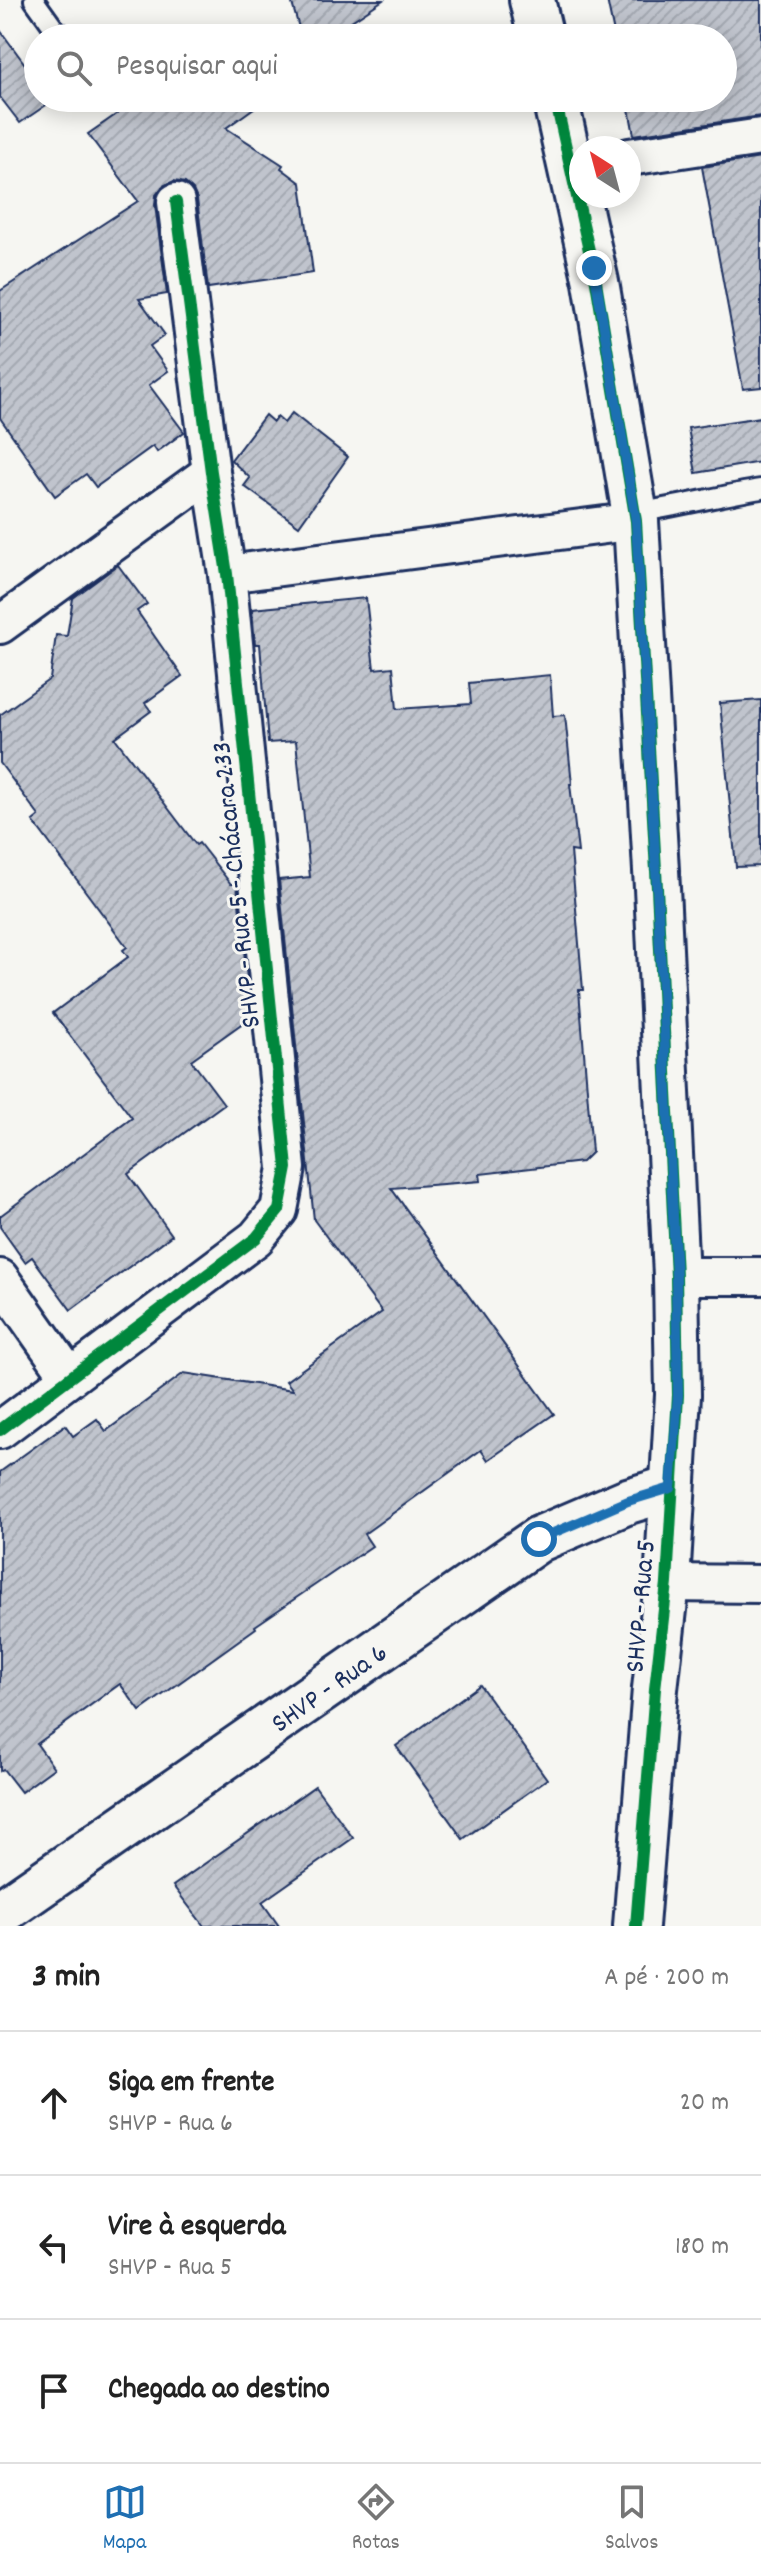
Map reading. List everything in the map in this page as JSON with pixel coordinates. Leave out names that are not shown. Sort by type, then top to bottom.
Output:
[{"type":"street","points":[[532,0],[538,24]]},
{"type":"street","name":"SHVP - Rua 5","points":[[559,112],[569,145]]},
{"type":"street","points":[[641,156],[761,137]]},
{"type":"street","points":[[641,162],[668,170],[641,169]]},
{"type":"street","name":"SHVP - Rua 5 - Chácara 233","points":[[0,1430],[256,1238],[279,1210],[287,1168],[227,574],[176,202]]},
{"type":"street","name":"SHVP - Rua 5","points":[[583,208],[635,517],[657,873],[676,1276],[678,1395],[667,1583],[655,1689],[636,1926]]},
{"type":"street","points":[[0,625],[211,472]]},
{"type":"street","points":[[227,574],[635,517]]},
{"type":"street","points":[[676,1276],[761,1276]]},
{"type":"street","points":[[0,1278],[69,1376]]},
{"type":"street","name":"SHVP - Rua 6","points":[[0,1913],[539,1539],[628,1501],[671,1488]]},
{"type":"street","points":[[667,1583],[761,1584]]},
{"type":"lane","points":[[34,0],[51,24]]},
{"type":"lane","points":[[635,517],[706,498],[761,489]]},
{"type":"building","points":[[291,0],[383,0],[347,24],[298,24]]},
{"type":"building","points":[[607,0],[761,0],[761,116],[634,135],[630,112],[737,112],[737,24],[612,24]]},
{"type":"building","points":[[0,30],[24,63],[24,112],[36,112],[20,123],[0,97]]},
{"type":"building","points":[[120,112],[248,112],[226,128],[283,165],[281,168],[301,183],[313,273],[208,288],[197,199],[185,183],[174,181],[163,186],[156,195],[155,205],[167,294],[139,299],[165,335],[150,346],[168,371],[149,385],[184,432],[157,452],[153,446],[96,487],[86,474],[55,496],[0,418],[0,291],[138,201],[88,134]]},
{"type":"building","points":[[761,158],[761,387],[743,389],[702,167]]},
{"type":"building","points":[[292,413],[348,457],[299,526],[244,486],[250,478],[231,460],[265,415],[273,422],[277,417],[284,423]]},
{"type":"building","points":[[761,417],[761,462],[696,473],[688,428]]},
{"type":"building","points":[[118,565],[147,604],[137,611],[182,676],[145,703],[151,711],[115,738],[196,845],[199,843],[231,884],[237,884],[251,1017],[191,1060],[224,1104],[128,1174],[172,1235],[71,1310],[32,1257],[25,1262],[0,1227],[0,1216],[132,1118],[53,1013],[128,957],[123,950],[127,947],[33,821],[39,816],[0,763],[0,715],[50,679],[56,635],[67,636],[73,598]]},
{"type":"building","points":[[366,598],[374,669],[393,667],[397,709],[471,704],[469,683],[550,675],[553,716],[565,715],[578,852],[571,851],[592,1152],[582,1162],[480,1174],[481,1181],[391,1188],[554,1414],[488,1460],[481,1450],[364,1534],[372,1546],[255,1626],[140,1711],[120,1684],[37,1744],[54,1768],[21,1792],[3,1769],[0,1771],[0,1472],[65,1425],[73,1436],[97,1419],[106,1431],[184,1373],[293,1390],[286,1381],[382,1312],[314,1220],[279,880],[310,877],[296,741],[268,743],[260,644],[255,644],[252,609]]},
{"type":"building","points":[[761,700],[761,866],[736,867],[720,703]]},
{"type":"building","points":[[480,1685],[547,1779],[463,1839],[396,1746]]},
{"type":"building","points":[[315,1786],[353,1838],[262,1902],[279,1926],[204,1926],[173,1886]]},
{"type":"cycle path","points":[[558,112],[596,282],[636,521],[676,1276],[678,1395],[667,1583],[655,1689],[636,1926]]},
{"type":"cycle path","points":[[0,1430],[256,1238],[279,1210],[287,1168],[227,574],[176,202]]},
{"type":"route","points":[[539,1539],[628,1501],[671,1488],[678,1395],[676,1276],[636,521],[594,268]]}]
